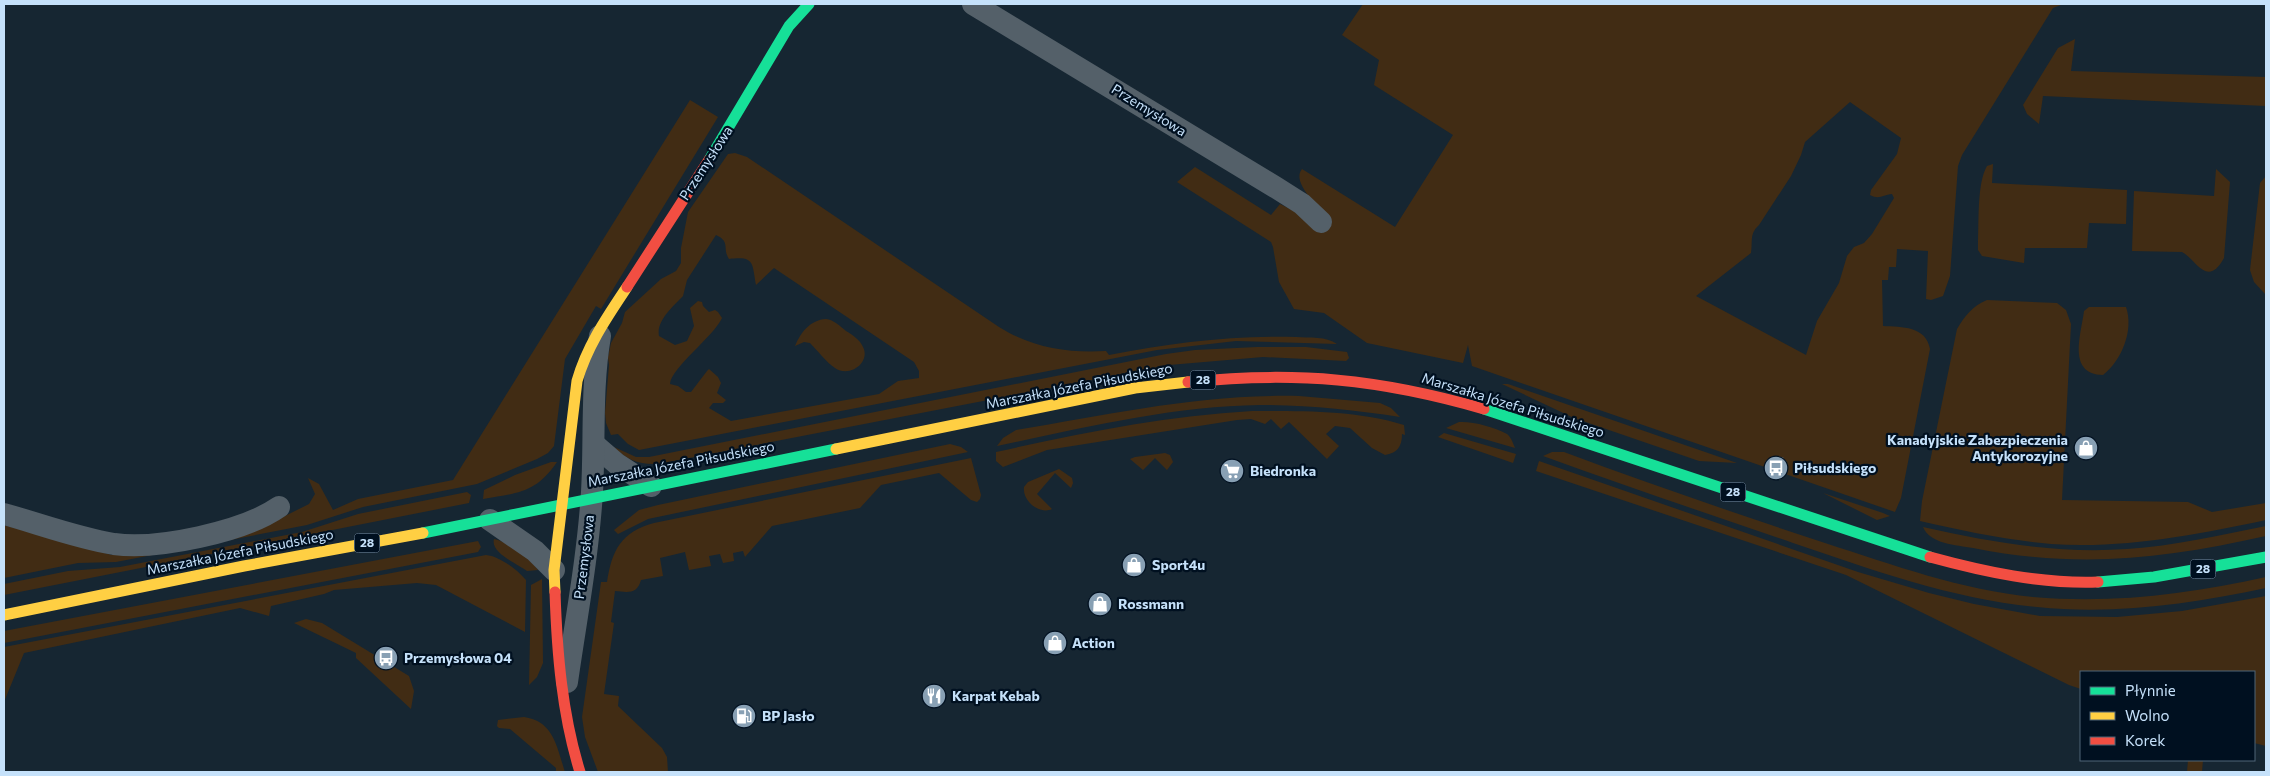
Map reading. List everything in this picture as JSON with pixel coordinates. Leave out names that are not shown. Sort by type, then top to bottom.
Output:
[{"type":"main road","name":"Przemysłowa","points":[[580,772],[571,743],[564,700],[556,628],[554,570],[582,360],[603,323],[725,135],[789,26],[809,4]]},
{"type":"main road","name":"Marszałka Józefa Piłsudskiego","points":[[4,615],[254,564],[490,520],[1135,388],[1218,378],[1299,377],[1359,380],[1423,392],[1500,413],[1899,548],[1945,562],[1999,574],[2085,582],[2139,579],[2266,557]]},
{"type":"street","name":"Przemysłowa","points":[[973,4],[1275,187],[1302,204],[1321,222]]},
{"type":"street","name":"Przemysłowa","points":[[564,700],[574,647],[591,498],[595,444],[594,386],[597,354],[603,323]]},
{"type":"street","points":[[595,444],[624,469],[651,486]]},
{"type":"street","points":[[4,514],[94,539],[116,544],[138,545],[195,538],[223,531],[264,516],[279,507]]},
{"type":"street","name":"Przemysłowa","points":[[490,520],[535,551],[554,570]]},
{"type":"shaded area","points":[[1363,4],[2080,4],[2061,5],[2053,8],[1962,155],[1958,166],[1950,276],[1943,296],[1931,300],[1926,299],[1928,251],[1897,249],[1896,267],[1889,267],[1888,280],[1882,280],[1883,326],[1912,329],[1924,336],[1928,341],[1930,349],[1901,498],[1895,512],[1472,366],[1468,345],[1463,363],[1367,343],[1324,313],[1294,309],[1279,282],[1271,242],[1177,182],[1195,167],[1271,215],[1280,204],[1292,210],[1316,206],[1301,183],[1300,173],[1302,169],[1395,227],[1453,135],[1374,85],[1379,60],[1342,35]],"holes":[[[1850,102],[1901,138],[1897,154],[1871,190],[1870,195],[1879,197],[1892,194],[1894,198],[1872,234],[1864,243],[1854,247],[1847,256],[1839,283],[1817,321],[1806,355],[1696,296],[1751,253],[1754,231],[1791,176],[1805,142]]]},
{"type":"shaded area","points":[[2075,39],[2071,71],[2266,77],[2266,106],[2043,96],[2039,124],[2027,114],[2023,105],[2058,48]]},
{"type":"shaded area","points":[[690,100],[718,117],[601,309],[596,306],[565,359],[554,446],[548,453],[477,484],[363,507],[307,525],[116,562],[78,563],[4,578],[4,525],[112,555],[146,552],[259,529],[309,504],[315,494],[308,478],[319,484],[333,510],[358,499],[453,480]]},
{"type":"shaded area","points":[[735,153],[747,157],[999,327],[1025,340],[1064,350],[1106,351],[1109,355],[1179,344],[1249,337],[1318,338],[1333,341],[1337,344],[1236,341],[1157,350],[639,450],[628,444],[618,434],[611,435],[606,423],[608,357],[611,343],[622,323],[625,312],[661,279],[676,271],[681,263],[681,248],[688,212],[728,154]],"holes":[[[716,235],[725,243],[729,259],[744,259],[751,263],[756,285],[774,268],[914,362],[919,371],[919,378],[898,381],[879,394],[731,421],[709,408],[713,403],[723,403],[726,400],[717,393],[721,383],[718,377],[709,369],[691,392],[686,392],[678,386],[670,384],[677,369],[711,334],[722,318],[715,310],[709,312],[702,302],[698,301],[690,308],[694,326],[687,341],[675,345],[659,336],[660,324],[666,314],[683,296],[687,280]]]},
{"type":"shaded area","points":[[1993,164],[1992,183],[2127,190],[2126,224],[2089,223],[2087,248],[2025,248],[2024,263],[1982,256],[1978,250],[1980,192],[1987,166]]},
{"type":"shaded area","points":[[2216,169],[2230,182],[2224,258],[2218,267],[2207,272],[2182,252],[2132,251],[2134,191],[2214,196]]},
{"type":"shaded area","points":[[2266,176],[2266,295],[2254,282],[2250,270],[2260,183]]},
{"type":"shaded area","points":[[1987,300],[2057,303],[2066,310],[2071,324],[2062,500],[2188,502],[2212,512],[2266,503],[2266,520],[2159,540],[2078,545],[2018,540],[1920,521],[1922,501],[1957,329],[1969,312]]},
{"type":"shaded area","points":[[2089,307],[2126,307],[2128,316],[2125,344],[2116,361],[2103,375],[2092,373],[2084,368],[2080,361],[2079,342],[2084,311]]},
{"type":"shaded area","points":[[826,319],[837,324],[862,344],[865,353],[864,358],[852,370],[841,371],[835,368],[810,343],[804,342],[795,346],[800,336],[811,324]]},
{"type":"shaded area","points":[[1306,347],[1347,352],[1349,358],[1346,361],[1263,357],[1169,365],[658,464],[645,464],[634,461],[614,447],[636,457],[649,457],[1166,354],[1195,350]]},
{"type":"shaded area","points":[[1502,384],[1508,384],[1737,463],[1699,461],[1574,418]]},
{"type":"shaded area","points":[[1299,396],[1380,403],[1391,408],[1400,417],[1313,407],[1278,405],[1227,406],[1128,419],[997,446],[1003,438],[1016,430],[1156,406],[1226,398]]},
{"type":"shaded area","points":[[1252,411],[1329,412],[1367,416],[1404,425],[1405,435],[1402,434],[1398,449],[1393,453],[1385,455],[1372,448],[1350,428],[1335,426],[1326,434],[1339,446],[1327,459],[1289,422],[1281,429],[1271,419],[1265,424],[1251,419],[1047,450],[1003,467],[996,461],[996,452],[1091,432],[1155,421]]},
{"type":"shaded area","points":[[1459,422],[1477,424],[1502,431],[1510,437],[1515,448],[1446,428]]},
{"type":"shaded area","points":[[1444,433],[1516,454],[1513,463],[1438,437]]},
{"type":"shaded area","points":[[950,444],[961,447],[968,452],[648,519],[618,534],[614,530],[639,510],[658,505]]},
{"type":"shaded area","points":[[1552,452],[1564,452],[1726,510],[1876,560],[1954,583],[2006,594],[2063,599],[2121,598],[2180,593],[2266,577],[2266,588],[2209,599],[2124,609],[2066,609],[2005,603],[1913,582],[1853,563],[1543,456]]},
{"type":"shaded area","points":[[1165,453],[1170,455],[1173,462],[1167,470],[1155,458],[1143,470],[1130,459],[1135,457]]},
{"type":"shaded area","points":[[971,458],[981,495],[977,502],[971,500],[939,473],[881,485],[860,508],[772,526],[745,557],[743,551],[733,553],[734,561],[723,563],[720,554],[709,556],[711,566],[689,570],[685,552],[660,558],[663,576],[641,580],[637,588],[631,592],[615,591],[611,622],[614,623],[604,694],[619,696],[618,706],[662,748],[667,757],[668,772],[598,772],[585,737],[582,717],[601,582],[607,582],[615,552],[626,537],[654,523]]},
{"type":"shaded area","points":[[1539,461],[1858,572],[1974,604],[2040,616],[2117,617],[2182,611],[2266,596],[2266,746],[2255,743],[2255,671],[2080,671],[2080,689],[2069,685],[1846,575],[1536,471]]},
{"type":"shaded area","points":[[551,462],[557,462],[542,480],[534,486],[516,493],[483,499],[484,490],[515,475]]},
{"type":"shaded area","points":[[1059,469],[1072,478],[1071,488],[1055,473],[1037,494],[1052,509],[1042,510],[1033,506],[1026,497],[1024,487],[1028,482]]},
{"type":"shaded area","points":[[467,492],[471,495],[469,503],[4,595],[4,584],[68,571],[120,567],[302,532],[358,514]]},
{"type":"shaded area","points":[[1823,493],[1883,513],[1890,516],[1877,520]]},
{"type":"shaded area","points":[[2266,526],[2266,536],[2192,551],[2120,558],[2085,559],[2049,558],[1952,545],[1931,537],[1923,527],[2024,546],[2101,550],[2127,549],[2197,540]]},
{"type":"shaded area","points":[[494,539],[506,543],[518,551],[538,570],[527,571],[506,558],[496,549]]},
{"type":"shaded area","points":[[478,541],[481,547],[478,552],[4,643],[4,631]]},
{"type":"shaded area","points":[[486,555],[508,564],[526,580],[525,632],[436,585],[417,583],[334,590],[271,606],[269,616],[240,608],[24,653],[4,702],[4,647]]},
{"type":"shaded area","points":[[542,579],[543,663],[537,677],[529,685],[531,585]]},
{"type":"shaded area","points":[[306,619],[322,623],[409,676],[414,691],[411,709],[356,658],[356,653],[294,623]]},
{"type":"shaded area","points":[[524,717],[542,724],[548,730],[553,737],[565,772],[556,772],[556,768],[510,729],[497,726],[498,720]]},
{"type":"shaded area","points":[[2188,761],[2203,761],[2202,772],[2187,772]]},
{"type":"traffic: fast","points":[[709,160],[789,26],[809,4]]},
{"type":"traffic: fast","points":[[1484,409],[1930,557]]},
{"type":"traffic: fast","points":[[423,533],[836,449]]},
{"type":"traffic: fast","points":[[2098,582],[2154,577],[2266,557]]},
{"type":"traffic: slow","points":[[555,592],[554,570],[577,381],[592,344],[627,287]]},
{"type":"traffic: slow","points":[[836,449],[1135,388],[1188,382]]},
{"type":"traffic: slow","points":[[4,615],[244,566],[423,533]]},
{"type":"traffic: jam","points":[[627,287],[709,160]]},
{"type":"traffic: jam","points":[[1188,382],[1266,377],[1338,380],[1409,391],[1484,409]]},
{"type":"traffic: jam","points":[[1930,557],[1971,568],[2013,576],[2055,581],[2098,582]]},
{"type":"traffic: jam","points":[[555,592],[557,638],[565,706],[580,772]]},
{"type":"place","name":"Kanadyjskie Zabezpieczenia Antykorozyjne","points":[[2086,448]]},
{"type":"place","name":"Piłsudskiego","points":[[1776,468]]},
{"type":"place","name":"Biedronka","points":[[1232,471]]},
{"type":"place","name":"Sport4u","points":[[1134,565]]},
{"type":"place","name":"Rossmann","points":[[1100,604]]},
{"type":"place","name":"Action","points":[[1055,643]]},
{"type":"place","name":"Przemysłowa 04","points":[[386,658]]},
{"type":"place","name":"Karpat Kebab","points":[[934,696]]},
{"type":"place","name":"BP Jasło","points":[[744,716]]}]
